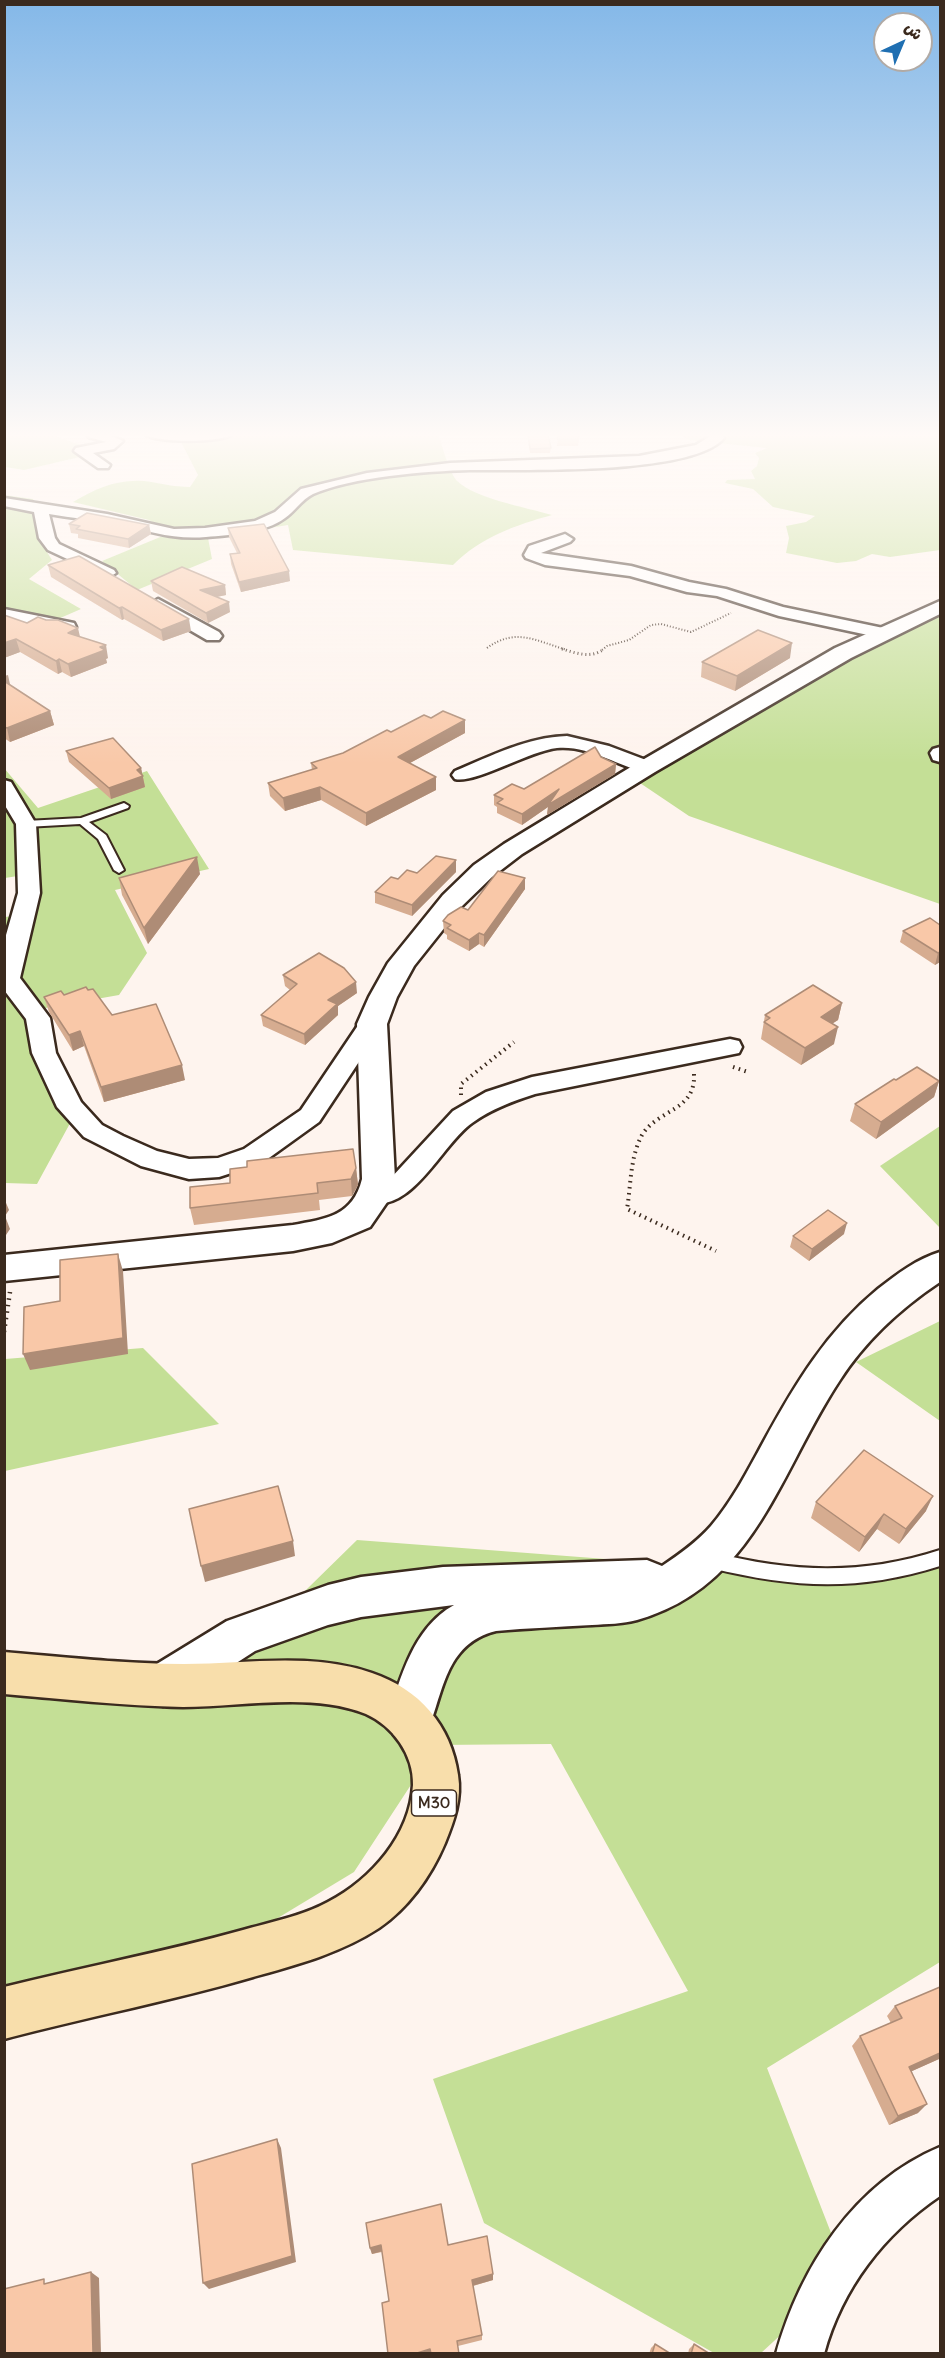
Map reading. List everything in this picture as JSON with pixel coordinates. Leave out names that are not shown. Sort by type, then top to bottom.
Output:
[{"type":"highway","name":"M30","points":[[4,1673],[163,1685],[285,1683],[350,1688],[376,1695],[410,1719],[433,1755],[437,1789],[433,1812],[421,1841],[382,1896],[348,1919],[296,1939],[224,1961],[4,2013]]},
{"type":"street","points":[[51,544],[123,583]]},
{"type":"street","points":[[549,544],[534,549],[532,555],[545,560],[631,571],[778,611],[882,633]]},
{"type":"street","points":[[146,597],[213,636]]},
{"type":"street","points":[[4,786],[26,824],[30,893],[9,967],[8,979],[38,1018],[44,1053],[70,1107],[93,1131],[150,1159],[189,1169],[219,1167],[253,1156],[310,1116],[372,1024],[383,997],[402,963],[452,901],[483,871],[513,849],[647,767],[882,633],[940,607]]},
{"type":"street","points":[[4,614],[70,628]]},
{"type":"street","points":[[462,775],[524,751],[560,742],[604,752],[647,767]]},
{"type":"street","points":[[9,1268],[293,1238],[332,1230],[358,1218],[375,1195],[379,1179],[380,1152],[372,1024]]},
{"type":"street","points":[[375,1195],[400,1186],[462,1117],[495,1098],[532,1086],[730,1047]]},
{"type":"street","points":[[410,1719],[419,1682],[437,1644],[446,1633],[465,1618],[477,1613],[514,1609],[583,1606],[637,1600],[660,1590],[717,1549],[743,1515],[834,1357],[866,1321],[917,1279],[940,1265]]},
{"type":"street","points":[[163,1685],[242,1635],[328,1605],[362,1597],[443,1586],[627,1580],[695,1566]]},
{"type":"street","points":[[800,2354],[804,2336],[825,2285],[860,2236],[916,2185],[940,2170]]},
{"type":"lane","points":[[26,824],[82,821],[124,806]]},
{"type":"lane","points":[[82,821],[102,837],[119,870]]},
{"type":"lane","points":[[695,1566],[785,1576],[817,1577],[867,1574],[940,1558]]},
{"type":"path","points":[[487,648],[501,638],[519,636],[581,654],[597,654],[607,646],[629,640],[651,625],[661,624],[691,632],[754,603]]},
{"type":"path","points":[[462,1117],[461,1084],[514,1042]]},
{"type":"path","points":[[674,1058],[695,1074],[695,1087],[688,1099],[662,1116],[643,1134],[636,1154],[627,1209],[716,1251]]},
{"type":"path","points":[[4,1332],[9,1268]]},
{"type":"green space","points":[[4,544],[45,544],[52,560],[29,579],[81,609],[35,629],[5,618]]},
{"type":"green space","points":[[143,544],[209,544],[212,559],[137,590],[102,561]]},
{"type":"green space","points":[[292,544],[480,544],[453,565],[293,550]]},
{"type":"green space","points":[[788,544],[940,544],[940,550],[890,557],[872,554],[856,561],[837,563],[786,553]]},
{"type":"green space","points":[[940,607],[940,904],[689,816],[640,783],[695,738],[895,629]]},
{"type":"green space","points":[[4,768],[38,808],[147,771],[209,869],[115,890],[147,953],[119,995],[34,1010],[74,1116],[37,1184],[5,1183],[5,917],[24,915],[24,875],[5,878]]},
{"type":"green space","points":[[940,1126],[940,1228],[880,1166]]},
{"type":"green space","points":[[940,1321],[940,1421],[856,1362]]},
{"type":"green space","points":[[143,1348],[219,1424],[5,1471],[5,1359]]},
{"type":"green space","points":[[357,1540],[724,1568],[915,1571],[940,1563],[940,1962],[767,2068],[847,2274],[761,2353],[714,2353],[484,2223],[433,2079],[688,1991],[551,1744],[437,1745],[354,1872],[248,1936],[5,2019],[5,1662],[79,1676],[212,1655],[259,1636]]},
{"type":"building","points":[[236,544],[275,544],[289,571],[239,582],[230,554],[240,553]]},
{"type":"building","points":[[79,556],[189,619],[161,630],[122,607],[119,608],[48,565]]},
{"type":"building","points":[[182,567],[225,585],[200,590],[229,602],[206,613],[151,581]]},
{"type":"building","points":[[4,615],[27,623],[38,617],[58,620],[78,628],[68,633],[106,645],[100,647],[105,650],[68,664],[59,659],[56,661],[16,639],[4,643]]},
{"type":"building","points":[[758,630],[792,643],[737,676],[702,662]]},
{"type":"building","points":[[4,681],[50,711],[7,728],[4,727]]},
{"type":"building","points":[[443,711],[465,720],[398,757],[436,777],[366,813],[320,787],[283,798],[268,783],[317,768],[311,763],[343,753],[387,730],[391,732],[424,715],[431,718]]},
{"type":"building","points":[[113,738],[141,768],[137,770],[143,776],[109,788],[66,751]]},
{"type":"building","points":[[595,747],[601,757],[616,764],[548,805],[559,789],[522,814],[497,803],[503,799],[494,795],[512,784],[524,789]]},
{"type":"building","points":[[436,856],[456,860],[412,905],[375,892],[391,877],[398,879],[407,870],[417,873]]},
{"type":"building","points":[[197,857],[144,928],[119,878]]},
{"type":"building","points":[[498,871],[525,878],[484,935],[479,933],[469,940],[447,928],[451,925],[443,921],[448,915],[461,907],[468,910]]},
{"type":"building","points":[[930,918],[940,925],[940,952],[938,953],[903,931]]},
{"type":"building","points":[[319,953],[344,968],[356,982],[328,1000],[337,1004],[304,1034],[261,1015],[297,984],[283,975]]},
{"type":"building","points":[[813,985],[842,1003],[821,1017],[838,1027],[805,1048],[764,1022],[770,1018],[765,1015]]},
{"type":"building","points":[[86,987],[88,990],[93,989],[112,1015],[156,1004],[182,1065],[101,1087],[80,1031],[69,1035],[44,997],[61,991],[64,995]]},
{"type":"building","points":[[917,1067],[939,1081],[881,1122],[855,1104],[894,1079],[896,1080]]},
{"type":"building","points":[[353,1149],[356,1168],[351,1179],[317,1183],[318,1193],[190,1208],[190,1187],[230,1183],[230,1169],[247,1167],[247,1161]]},
{"type":"building","points":[[828,1210],[847,1223],[812,1249],[793,1236]]},
{"type":"building","points":[[118,1254],[123,1338],[23,1354],[24,1307],[60,1301],[60,1260]]},
{"type":"building","points":[[864,1450],[933,1496],[906,1529],[884,1514],[865,1537],[816,1502]]},
{"type":"building","points":[[278,1486],[293,1541],[201,1566],[189,1509]]},
{"type":"building","points":[[940,1987],[940,2053],[909,2067],[927,2104],[898,2116],[860,2036],[902,2018],[895,2006]]},
{"type":"building","points":[[277,2139],[292,2256],[203,2283],[192,2164]]},
{"type":"building","points":[[441,2204],[448,2245],[487,2236],[493,2274],[472,2280],[482,2335],[457,2341],[459,2354],[431,2354],[430,2349],[414,2354],[388,2354],[382,2303],[389,2301],[381,2245],[370,2248],[366,2223]]},
{"type":"building","points":[[91,2272],[93,2354],[4,2354],[4,2289],[44,2279],[44,2284]]},
{"type":"building","points":[[655,2344],[671,2354],[652,2354]]},
{"type":"building","points":[[694,2344],[710,2354],[691,2354]]}]
